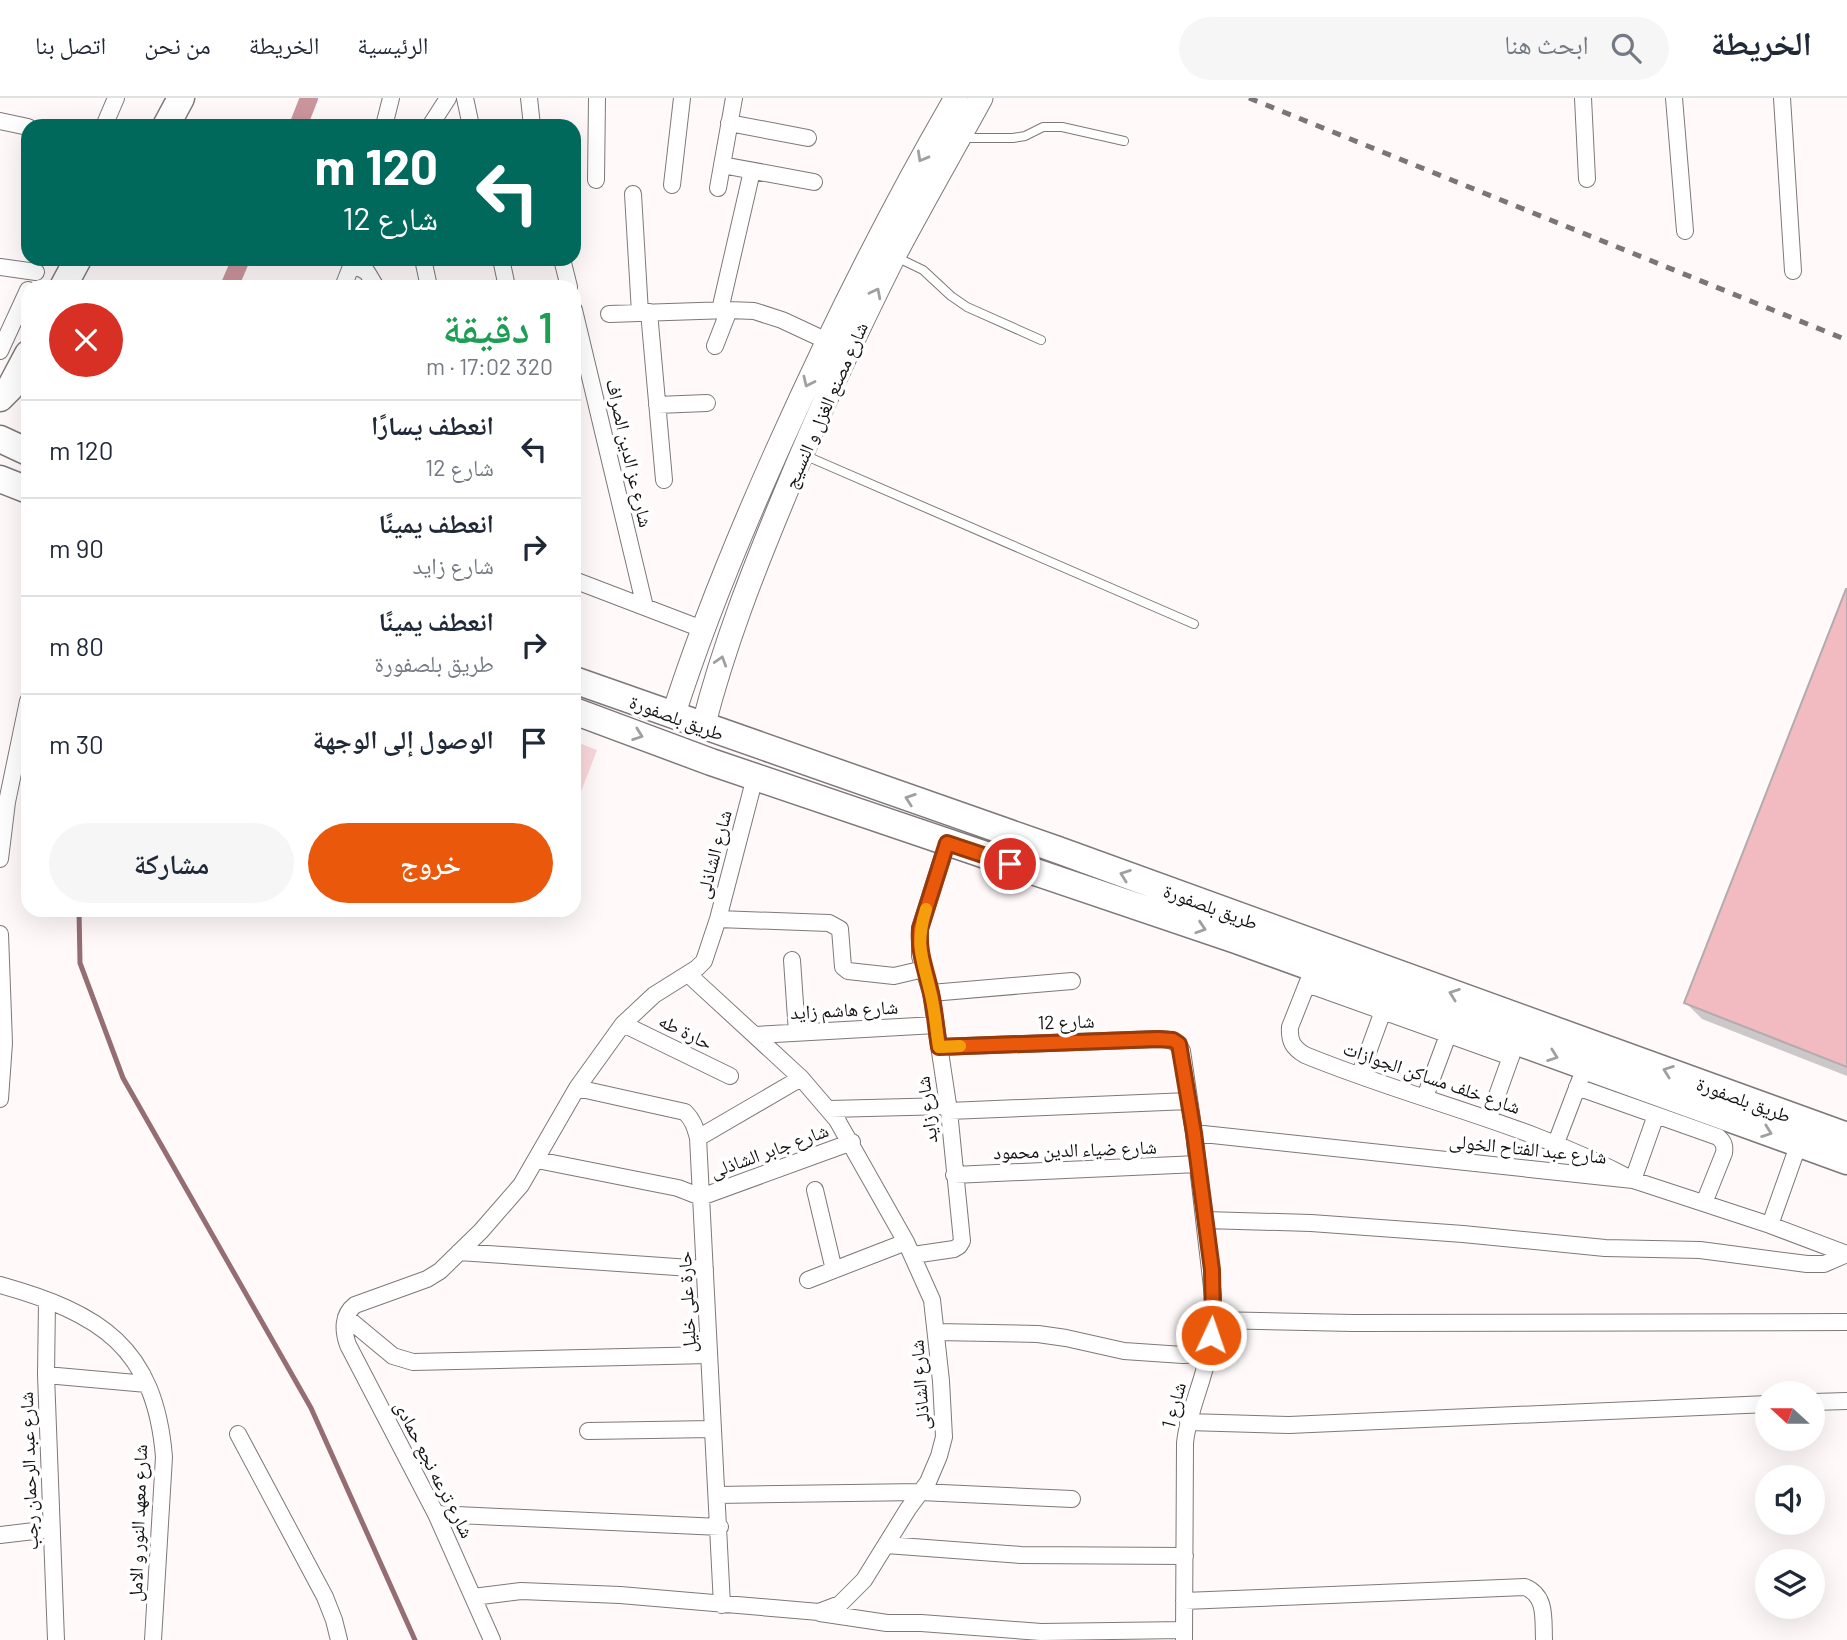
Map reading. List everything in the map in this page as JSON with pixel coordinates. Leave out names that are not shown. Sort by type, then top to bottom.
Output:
[{"type":"main road","points":[[151,119],[162,98]]},
{"type":"main road","points":[[170,119],[181,98]]},
{"type":"main road","name":"شارع مصنع الغزل و النسيج","points":[[948,134],[956,98]]},
{"type":"main road","name":"شارع مصنع الغزل و النسيج","points":[[673,716],[725,568],[827,341],[884,252],[948,134],[981,98]]},
{"type":"main road","name":"شارع مصنع الغزل و النسيج","points":[[703,727],[723,654],[750,577],[852,343],[884,252]]},
{"type":"main road","points":[[0,398],[10,388],[21,367]]},
{"type":"main road","points":[[0,439],[21,449]]},
{"type":"main road","points":[[780,444],[802,454]]},
{"type":"main road","points":[[0,480],[21,488]]},
{"type":"main road","points":[[725,568],[750,577]]},
{"type":"main road","name":"طريق بلصفورة","points":[[581,683],[1058,850],[1847,1136]]},
{"type":"main road","name":"طريق بلصفورة","points":[[581,714],[755,777],[1236,940],[1310,976],[1581,1077],[1799,1143],[1847,1161]]},
{"type":"main road","points":[[1048,877],[1058,850]]},
{"type":"street","points":[[107,119],[116,98]]},
{"type":"street","points":[[386,119],[391,98]]},
{"type":"street","points":[[434,119],[448,98]]},
{"type":"street","points":[[465,98],[470,119]]},
{"type":"street","points":[[529,98],[531,119]]},
{"type":"street","points":[[596,180],[597,98]]},
{"type":"street","points":[[672,185],[682,98]]},
{"type":"street","points":[[718,188],[734,98]]},
{"type":"street","points":[[1583,98],[1587,179]]},
{"type":"street","points":[[1674,98],[1685,231]]},
{"type":"street","points":[[1782,98],[1793,271]]},
{"type":"street","points":[[0,121],[21,126]]},
{"type":"street","points":[[729,123],[808,138]]},
{"type":"street","points":[[722,165],[814,182]]},
{"type":"street","points":[[715,346],[725,310],[752,171]]},
{"type":"street","points":[[633,194],[664,480]]},
{"type":"street","points":[[359,266],[372,280]]},
{"type":"street","points":[[0,267],[34,277]]},
{"type":"street","points":[[0,351],[21,305]]},
{"type":"street","points":[[609,314],[725,310],[768,315],[827,341]]},
{"type":"street","name":"شارع عز الدين الصراف","points":[[581,339],[645,607]]},
{"type":"street","points":[[657,405],[707,403]]},
{"type":"street","points":[[581,583],[702,629]]},
{"type":"street","points":[[0,859],[7,802],[21,735]]},
{"type":"street","name":"شارع الشاذلى","points":[[346,1317],[355,1305],[427,1279],[459,1252],[502,1209],[537,1160],[576,1087],[624,1024],[654,995],[704,961],[718,919],[755,777]]},
{"type":"street","name":"شارع زايد","points":[[910,1249],[954,1249],[962,1241],[936,1025],[931,993],[920,956],[920,929],[947,843]]},
{"type":"street","points":[[718,919],[829,923],[840,929],[843,967],[848,971],[894,976],[924,970]]},
{"type":"street","points":[[0,934],[4,1042],[0,1098]]},
{"type":"street","points":[[792,960],[797,1033]]},
{"type":"street","name":"شارع الشاذلى","points":[[688,974],[801,1078],[829,1110],[852,1142],[910,1249],[932,1300],[937,1332],[944,1437],[933,1472],[864,1580],[839,1604],[819,1612]]},
{"type":"street","points":[[1310,976],[1383,1011],[1448,1035],[1513,1050],[1489,1118]]},
{"type":"street","name":"شارع خلف مساكن الجوازات","points":[[1310,976],[1290,1027],[1292,1044],[1297,1051],[1556,1143],[1633,1180]]},
{"type":"street","points":[[931,993],[1072,981]]},
{"type":"street","points":[[1360,1074],[1383,1011]]},
{"type":"street","name":"حارة طه","points":[[624,1024],[730,1076]]},
{"type":"street","name":"شارع هاشم زايد","points":[[755,1035],[936,1025]]},
{"type":"street","points":[[1425,1097],[1448,1035]]},
{"type":"street","name":"شارع 12","points":[[939,1047],[1165,1039],[1179,1044],[1183,1058]]},
{"type":"street","name":"شارع 1","points":[[1183,1058],[1212,1270],[1213,1320],[1209,1353],[1188,1422],[1185,1443],[1184,1635]]},
{"type":"street","points":[[1556,1143],[1581,1077],[1657,1115],[1723,1141],[1724,1153],[1704,1203]]},
{"type":"street","points":[[576,1087],[685,1112],[691,1118],[698,1138],[801,1078]]},
{"type":"street","points":[[829,1110],[1189,1101]]},
{"type":"street","points":[[1633,1180],[1657,1115]]},
{"type":"street","name":"شارع عبد الفتاح الخولى","points":[[1194,1133],[1633,1180],[1770,1225],[1847,1254]]},
{"type":"street","name":"حارة على خليل","points":[[698,1138],[722,1605]]},
{"type":"street","name":"شارع جابر الشاذلى","points":[[701,1197],[852,1142]]},
{"type":"street","points":[[1770,1225],[1799,1143]]},
{"type":"street","points":[[537,1160],[678,1188],[701,1197]]},
{"type":"street","name":"شارع ضياء الدين محمود","points":[[954,1175],[1198,1164]]},
{"type":"street","points":[[815,1190],[834,1270]]},
{"type":"street","points":[[1205,1220],[1311,1223],[1605,1248],[1700,1250],[1807,1265],[1824,1264],[1847,1254]]},
{"type":"street","points":[[808,1280],[910,1249]]},
{"type":"street","points":[[459,1252],[705,1269]]},
{"type":"street","name":"شارع معهد النور و الامل","points":[[0,1285],[78,1314],[107,1331],[131,1354],[147,1384],[159,1420],[164,1458],[153,1640]]},
{"type":"street","name":"شارع عبد الرحمان رجب","points":[[47,1301],[46,1375],[56,1640]]},
{"type":"street","points":[[346,1317],[393,1356],[414,1362],[709,1355]]},
{"type":"street","name":"شارع ترعه نجع حمادى","points":[[346,1317],[345,1336],[348,1345],[436,1514],[492,1640]]},
{"type":"street","points":[[1213,1320],[1394,1323],[1847,1322]]},
{"type":"street","points":[[937,1332],[1038,1334],[1124,1351],[1183,1355],[1209,1353]]},
{"type":"street","points":[[46,1375],[147,1384]]},
{"type":"street","points":[[1825,1402],[1847,1401]]},
{"type":"street","points":[[1188,1422],[1303,1425],[1755,1405]]},
{"type":"street","points":[[588,1432],[713,1429]]},
{"type":"street","points":[[238,1434],[325,1597],[339,1640]]},
{"type":"street","points":[[717,1494],[920,1492],[1072,1499]]},
{"type":"street","points":[[436,1514],[720,1527]]},
{"type":"street","points":[[0,1535],[51,1529]]},
{"type":"street","points":[[886,1545],[1021,1555],[1185,1556]]},
{"type":"street","points":[[1184,1601],[1525,1587],[1538,1594],[1542,1603],[1544,1640]]},
{"type":"street","points":[[473,1597],[521,1591],[620,1595],[819,1612],[887,1623],[933,1623],[1029,1632],[1184,1635]]},
{"type":"lane","points":[[948,134],[1013,138],[1025,136],[1043,127],[1062,127],[1124,141]]},
{"type":"lane","points":[[884,252],[923,270],[967,307],[1041,340]]},
{"type":"lane","points":[[802,454],[1194,624]]},
{"type":"shaded area","points":[[581,744],[597,750],[581,792]]},
{"type":"building","points":[[1847,589],[1847,1067],[1684,1003]]},
{"type":"waterway","points":[[301,119],[309,98]]},
{"type":"waterway","points":[[232,280],[238,266]]},
{"type":"waterway","points":[[79,917],[80,963],[123,1078],[311,1408],[415,1640]]},
{"type":"railway","points":[[1249,98],[1847,340]]},
{"type":"slow traffic","points":[[926,909],[920,929],[920,956],[931,993],[939,1047],[960,1046]]},
{"type":"route","points":[[1010,864],[947,843],[920,929],[919,942],[920,956],[931,993],[939,1047],[1158,1039],[1173,1040],[1179,1044],[1212,1270],[1211,1335]]}]
